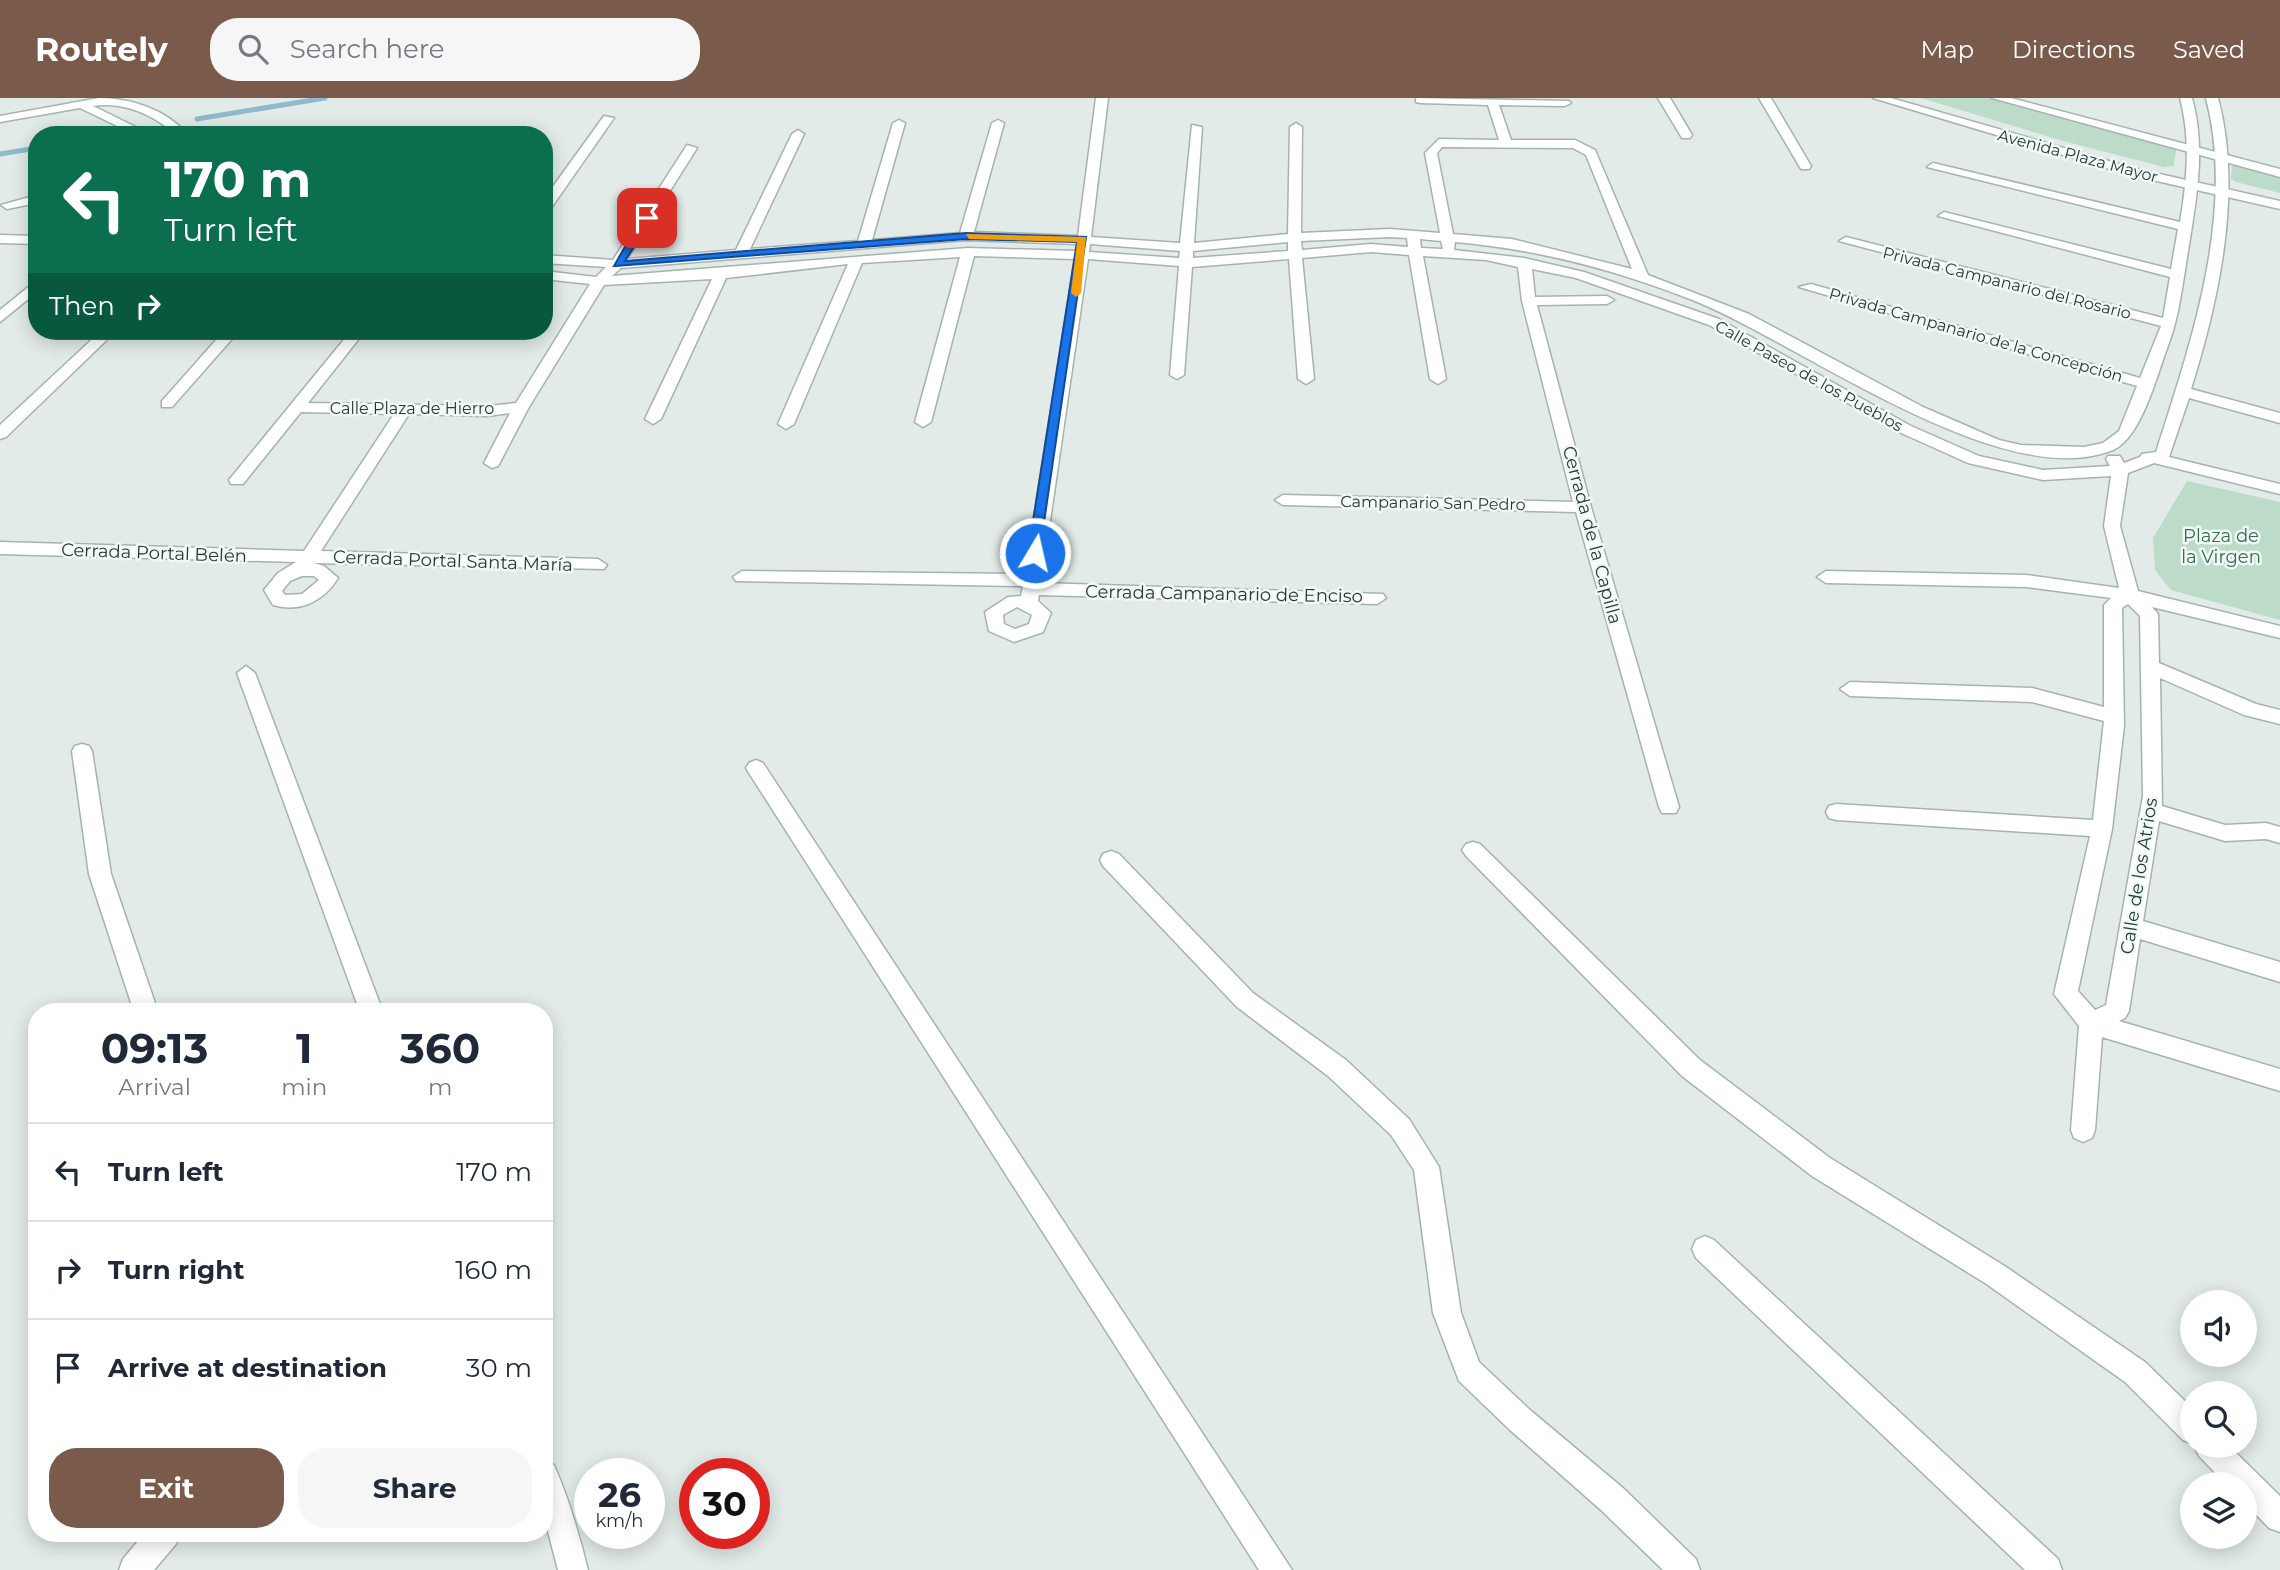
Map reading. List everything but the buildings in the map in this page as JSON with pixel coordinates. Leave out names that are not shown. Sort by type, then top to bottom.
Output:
[{"type":"street","points":[[69,98],[127,126]]},
{"type":"street","points":[[0,119],[115,98],[168,121],[173,126]]},
{"type":"street","points":[[1030,591],[1082,247],[1101,98]]},
{"type":"street","points":[[1664,98],[1686,135]]},
{"type":"street","points":[[1765,98],[1805,166]]},
{"type":"street","name":"Avenida Plaza Mayor","points":[[1879,98],[2017,140],[2192,186],[2280,205]]},
{"type":"street","name":"Avenida Plaza Mayor","points":[[1998,98],[2280,173]]},
{"type":"street","points":[[2109,446],[2126,433],[2169,324],[2192,186],[2193,122],[2186,98]]},
{"type":"street","points":[[2153,458],[2163,455],[2184,392],[2202,332],[2212,279],[2220,229],[2220,128],[2212,98]]},
{"type":"street","points":[[1420,100],[1565,103]]},
{"type":"street","points":[[1491,100],[1506,142]]},
{"type":"street","points":[[553,195],[608,118]]},
{"type":"street","points":[[864,243],[900,123]]},
{"type":"street","points":[[966,236],[998,123]]},
{"type":"street","points":[[1177,375],[1196,127]]},
{"type":"street","points":[[1296,127],[1294,238],[1306,379]]},
{"type":"street","points":[[740,256],[798,134]]},
{"type":"street","points":[[1450,253],[1432,153],[1439,143],[1575,144],[1591,153],[1642,276]]},
{"type":"street","points":[[492,463],[521,407],[599,281],[617,264],[691,148]]},
{"type":"street","points":[[1933,167],[2185,227]]},
{"type":"street","points":[[7,205],[28,201]]},
{"type":"street","points":[[1944,216],[2177,275]]},
{"type":"street","name":"Calle Paseo de los Pueblos","points":[[1187,255],[1327,234],[1414,242],[1450,253],[1524,262],[1623,289],[1714,323],[1905,429],[1974,460],[2043,475],[2120,470],[2153,458]]},
{"type":"street","name":"Calle Paseo de los Pueblos","points":[[553,260],[617,264],[966,236],[1187,255],[1297,253],[1371,248],[1446,237],[1512,243],[1558,252],[1642,276],[1744,317],[1918,410],[1993,443],[2055,453],[2084,452],[2109,446]]},
{"type":"street","points":[[0,239],[28,240]]},
{"type":"street","name":"Privada Campanario del Rosario","points":[[1846,241],[2169,324]]},
{"type":"street","points":[[1414,242],[1438,379]]},
{"type":"street","name":"Calle Paseo de los Pueblos","points":[[553,276],[599,281],[721,274],[856,259],[1082,247]]},
{"type":"street","points":[[923,422],[968,252]]},
{"type":"street","points":[[786,424],[856,259]]},
{"type":"street","name":"Cerrada de la Capilla","points":[[1524,262],[1529,301],[1583,507],[1669,807]]},
{"type":"street","points":[[653,419],[721,274]]},
{"type":"street","name":"Privada Campanario de la Concepción","points":[[1807,287],[2146,384]]},
{"type":"street","points":[[0,318],[28,292]]},
{"type":"street","points":[[1529,301],[1607,300]]},
{"type":"street","points":[[0,434],[99,340]]},
{"type":"street","points":[[167,404],[224,340]]},
{"type":"street","name":"Calle Plaza de Hierro","points":[[296,407],[351,340]]},
{"type":"street","points":[[2184,392],[2280,418]]},
{"type":"street","points":[[237,480],[296,407]]},
{"type":"street","name":"Calle Plaza de Hierro","points":[[296,407],[488,411],[521,407]]},
{"type":"street","points":[[304,564],[404,410]]},
{"type":"street","points":[[2109,446],[2120,470]]},
{"type":"street","points":[[2109,446],[2280,489]]},
{"type":"street","name":"Calle de los Atrios","points":[[2091,1023],[2117,1011],[2154,796],[2149,614],[2130,594],[2112,526],[2120,470]]},
{"type":"street","name":"Campanario San Pedro","points":[[1283,499],[1583,507]]},
{"type":"street","name":"Cerrada Portal Belén","points":[[0,548],[304,564]]},
{"type":"street","name":"Cerrada Portal Santa María","points":[[304,564],[598,565]]},
{"type":"street","name":"Cerrada Campanario de Enciso","points":[[742,577],[1030,591],[1377,598]]},
{"type":"street","points":[[1826,577],[2026,580],[2130,594],[2280,632]]},
{"type":"street","points":[[2130,594],[2113,604],[2114,717],[2102,830],[2066,994],[2091,1023],[2280,1080]]},
{"type":"street","points":[[2152,667],[2250,710],[2280,717]]},
{"type":"street","points":[[246,673],[369,1003]]},
{"type":"street","points":[[1850,689],[2032,695],[2114,717]]},
{"type":"street","points":[[82,751],[100,874],[143,1003]]},
{"type":"street","points":[[756,768],[1277,1570]]},
{"type":"street","points":[[1836,811],[2102,830]]},
{"type":"street","points":[[2151,811],[2225,833],[2266,831],[2280,835]]},
{"type":"street","points":[[1473,850],[1691,1068],[1821,1167],[1994,1274],[2135,1372],[2180,1417]]},
{"type":"street","points":[[1111,860],[1245,1000],[1337,1069],[1400,1127],[1426,1167],[1447,1313],[1469,1371],[1685,1570]]},
{"type":"street","points":[[2132,927],[2280,972]]},
{"type":"street","points":[[2082,1130],[2091,1023]]},
{"type":"street","points":[[1706,1249],[2047,1570]]},
{"type":"street","points":[[2221,1458],[2280,1517]]},
{"type":"street","points":[[553,1499],[573,1570]]},
{"type":"street","points":[[134,1570],[157,1542]]},
{"type":"green space","points":[[1921,98],[2003,98],[2177,143],[2174,166],[2164,167],[2063,141]]},
{"type":"green space","points":[[2232,164],[2280,172],[2280,193],[2231,179]]},
{"type":"green space","name":"Plaza de la Virgen","points":[[2187,481],[2280,502],[2280,620],[2171,590],[2155,570],[2153,538]]},
{"type":"waterway","points":[[197,119],[325,98]]},
{"type":"waterway","points":[[0,154],[28,149]]},
{"type":"slow traffic","points":[[969,236],[1083,240],[1076,293]]},
{"type":"route","points":[[647,218],[617,264],[966,236],[1083,240],[1035,553]]}]
